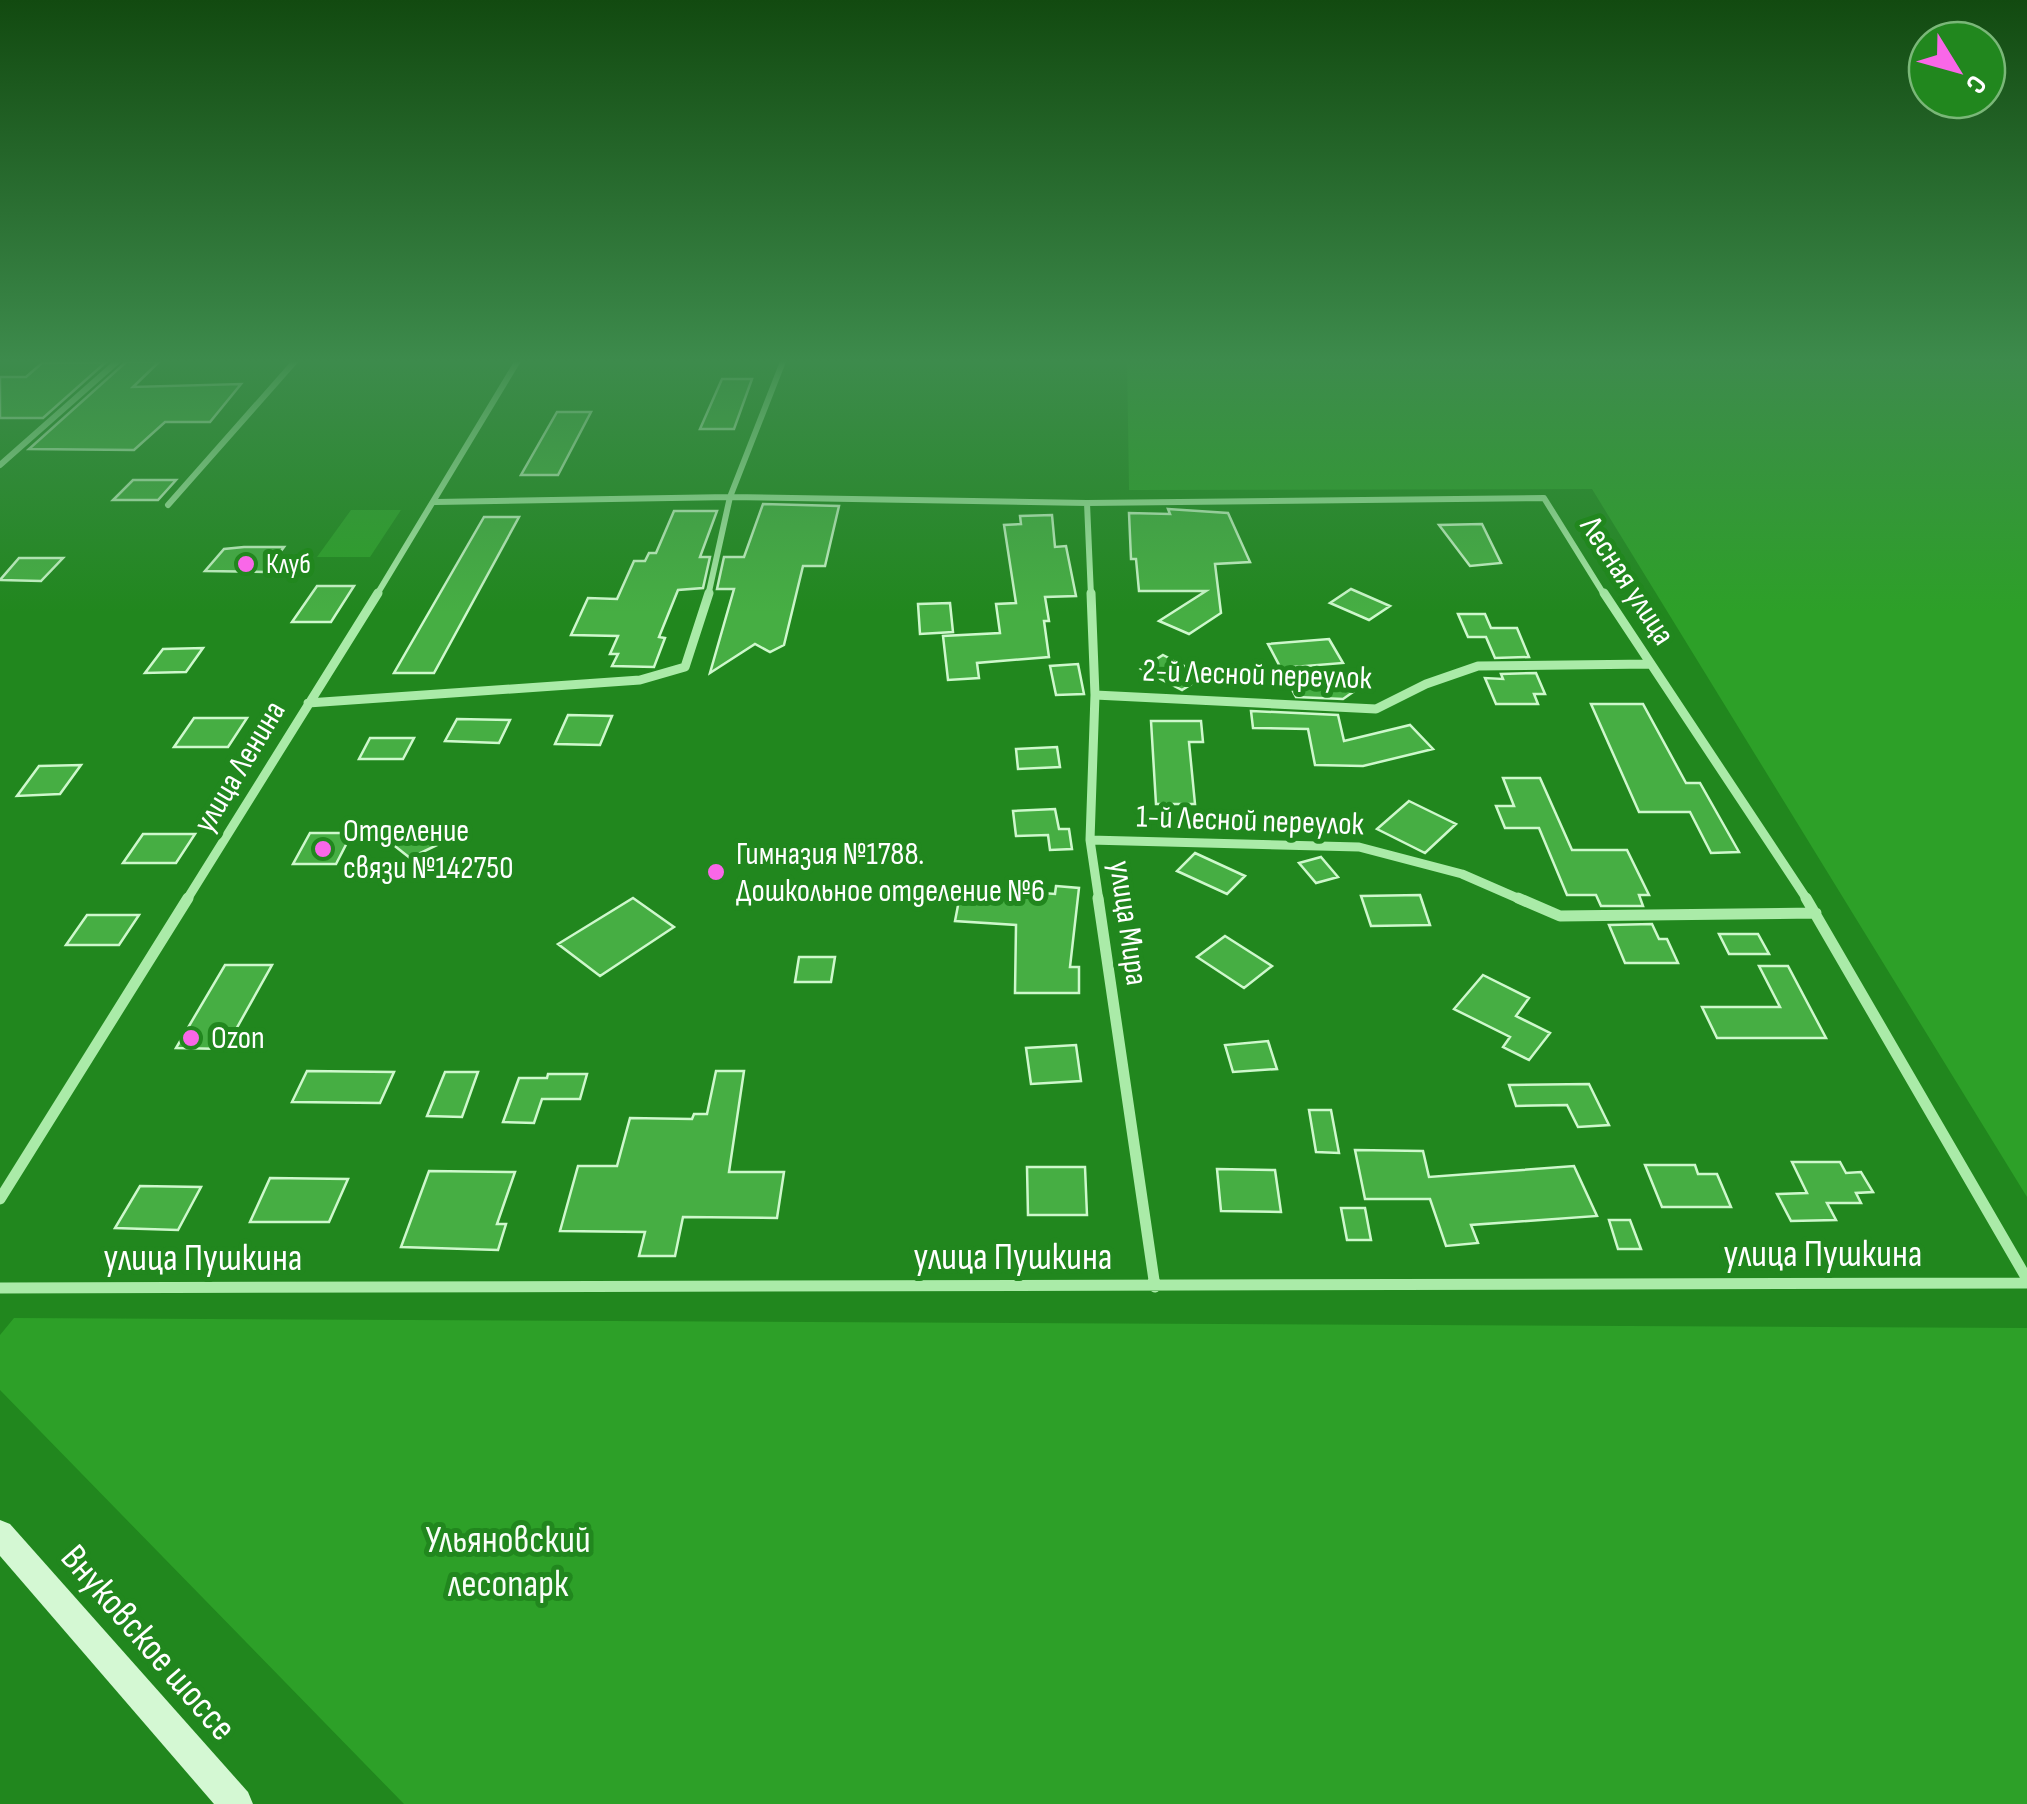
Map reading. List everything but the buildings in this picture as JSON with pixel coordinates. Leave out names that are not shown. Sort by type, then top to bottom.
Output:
[{"type":"main road","name":"Внуковское шоссе","points":[[0,1534],[236,1804]]},
{"type":"street","points":[[0,465],[25,443]]},
{"type":"street","points":[[168,504],[222,443]]},
{"type":"street","name":"улица Ленина","points":[[0,1200],[470,443]]},
{"type":"street","points":[[308,703],[640,680],[685,668],[712,585],[730,497],[751,443]]},
{"type":"street","name":"Лесная улица","points":[[435,502],[730,497],[1087,502],[1544,498],[1816,913],[2027,1281]]},
{"type":"street","name":"улица Мира","points":[[1087,502],[1095,695],[1090,840],[1155,1287]]},
{"type":"street","name":"2-й Лесной переулок","points":[[1095,695],[1376,709],[1426,684],[1478,666],[1651,664]]},
{"type":"street","name":"1-й Лесной переулок","points":[[1090,840],[1359,846],[1462,874],[1560,916],[1816,913]]},
{"type":"street","name":"улица Пушкина","points":[[0,1288],[2027,1281]]},
{"type":"green space","points":[[1128,443],[2027,443],[2027,1197],[1592,489],[1129,490]]},
{"type":"green space","points":[[351,510],[401,510],[370,557],[317,557]]},
{"type":"green space","name":"Ульяновский лесопарк","points":[[14,1318],[2027,1328],[2027,1804],[404,1804],[0,1390],[0,1335]]},
{"type":"place","name":"Клуб","points":[[246,564]]},
{"type":"place","name":"Отделение связи №142750","points":[[323,849]]},
{"type":"place","name":"Гимназия №1788. Дошкольное отделение №6","points":[[716,872]]},
{"type":"place","name":"Ozon","points":[[191,1038]]}]
